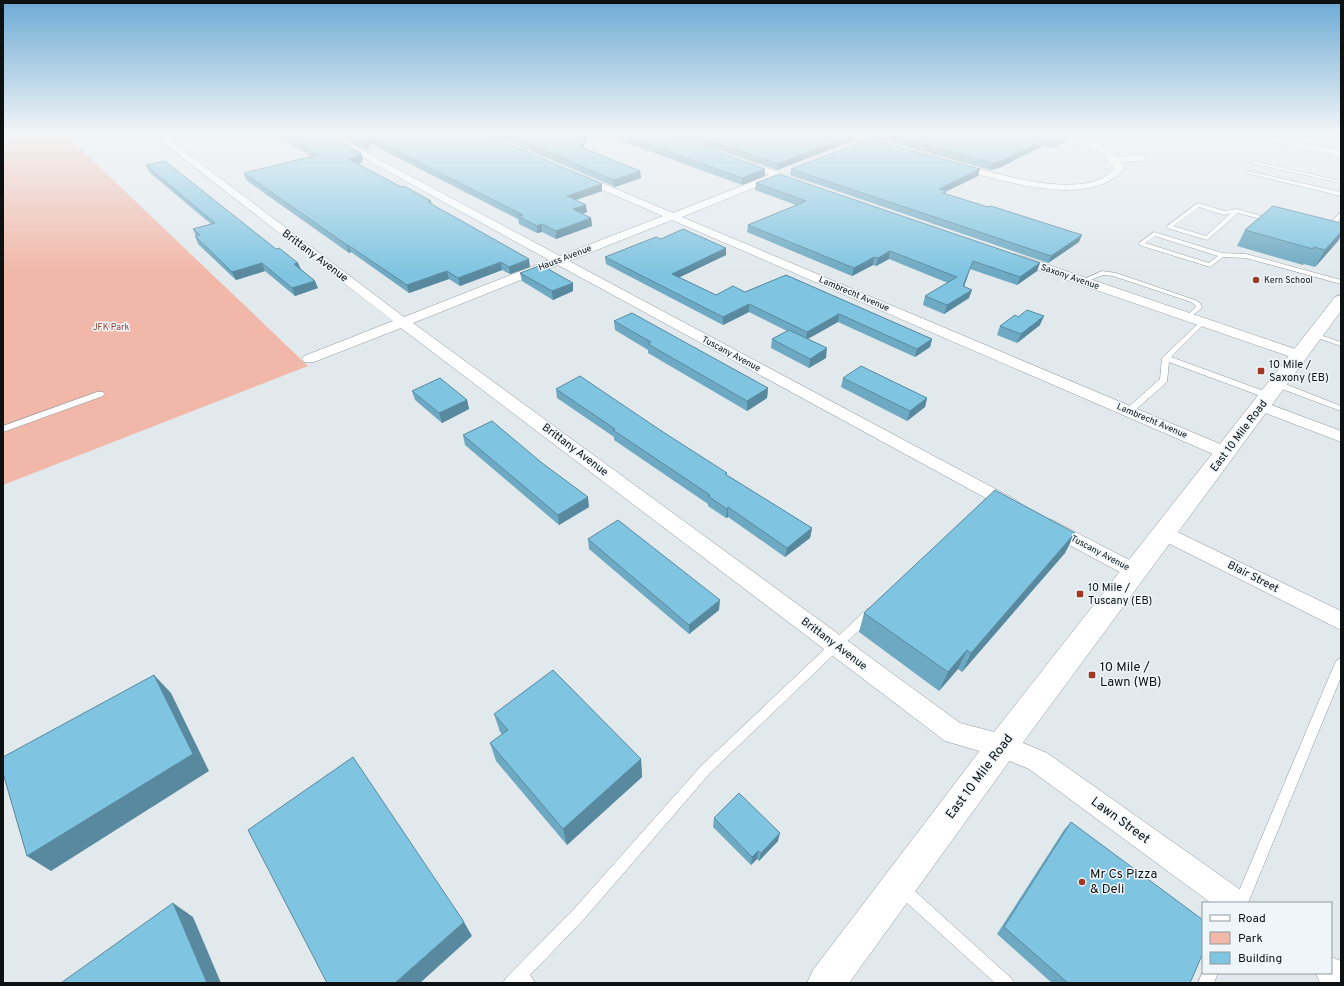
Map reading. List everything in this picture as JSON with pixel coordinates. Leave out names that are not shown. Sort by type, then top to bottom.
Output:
[{"type":"main road","name":"East 10 Mile Road","points":[[826,983],[1002,746],[1136,572],[1341,300]]},
{"type":"street","name":"Brittany Avenue","points":[[217,181],[404,323],[954,734],[1002,746]]},
{"type":"street","name":"Tuscany Avenue","points":[[411,181],[559,261],[988,500],[1021,510]]},
{"type":"street","name":"Lambrecht Avenue","points":[[591,181],[1226,453]]},
{"type":"street","name":"Hauss Avenue","points":[[309,359],[404,323],[762,181]]},
{"type":"street","points":[[794,181],[808,186]]},
{"type":"street","points":[[1015,181],[1026,184],[1054,186],[1078,186],[1095,184],[1102,181]]},
{"type":"street","name":"Saxony Avenue","points":[[1003,254],[1299,355]]},
{"type":"street","points":[[1269,395],[1341,437]]},
{"type":"street","name":"Tuscany Avenue","points":[[1042,521],[1136,572]]},
{"type":"street","name":"Blair Street","points":[[1165,533],[1341,621]]},
{"type":"street","name":"Lawn Street","points":[[1002,746],[1038,761],[1234,902]]},
{"type":"street","points":[[1332,973],[1341,979]]},
{"type":"lane","points":[[1286,181],[1341,194]]},
{"type":"lane","points":[[1237,211],[1206,238],[1169,227],[1198,205],[1224,212],[1237,211],[1282,223]]},
{"type":"lane","points":[[1341,214],[1334,222],[1341,224]]},
{"type":"lane","points":[[1222,255],[1210,265],[1141,244],[1154,234],[1222,255],[1246,256],[1341,282]]},
{"type":"lane","points":[[1083,281],[1102,273],[1121,276],[1198,304],[1199,308],[1188,317]]},
{"type":"lane","points":[[1129,411],[1164,380],[1166,358],[1203,322]]},
{"type":"lane","points":[[1314,335],[1341,344]]},
{"type":"lane","points":[[1166,358],[1269,395],[1341,409]]},
{"type":"lane","points":[[3,429],[100,394]]},
{"type":"lane","points":[[519,980],[706,769],[877,606]]},
{"type":"lane","points":[[1241,902],[1341,663]]},
{"type":"lane","points":[[898,885],[1006,983]]},
{"type":"green space","name":"JFK Park","points":[[3,181],[114,181],[308,366],[3,485]]},
{"type":"building","points":[[165,181],[190,181],[276,249],[279,248],[298,263],[294,264],[315,281],[292,288],[262,263],[232,272],[195,236],[200,235],[193,229],[215,223]]},
{"type":"building","points":[[255,181],[390,181],[401,187],[404,186],[431,201],[428,202],[529,259],[509,267],[501,262],[458,278],[447,271],[407,285]]},
{"type":"building","points":[[456,181],[595,181],[602,184],[567,196],[586,205],[573,209],[591,218],[556,231],[542,224],[537,226],[518,216],[523,215]]},
{"type":"building","points":[[761,181],[800,181],[1040,263],[1020,277],[973,261],[963,286],[972,290],[947,305],[925,296],[957,277],[890,251],[878,258],[874,257],[854,268],[748,225],[806,201],[756,183]]},
{"type":"building","points":[[827,181],[955,181],[939,189],[946,191],[943,193],[988,207],[991,206],[1082,235],[1051,256]]},
{"type":"building","points":[[1273,206],[1341,223],[1341,232],[1325,250],[1314,247],[1313,249],[1245,230]]},
{"type":"building","points":[[683,229],[726,248],[672,274],[716,295],[733,286],[745,292],[786,275],[932,339],[917,349],[839,314],[807,332],[749,304],[723,317],[605,257],[656,237],[661,239]]},
{"type":"building","points":[[541,265],[573,283],[552,291],[520,273]]},
{"type":"building","points":[[1027,310],[1044,316],[1021,334],[1000,326],[1015,315],[1018,317]]},
{"type":"building","points":[[632,313],[768,388],[747,401],[648,344],[651,342],[614,321]]},
{"type":"building","points":[[789,330],[827,348],[810,359],[772,339]]},
{"type":"building","points":[[861,366],[927,398],[910,411],[843,378]]},
{"type":"building","points":[[580,376],[727,473],[725,474],[812,528],[787,548],[728,507],[727,509],[708,496],[710,495],[613,430],[615,429],[556,389]]},
{"type":"building","points":[[440,378],[467,400],[439,413],[412,391]]},
{"type":"building","points":[[492,421],[542,463],[588,497],[558,515],[463,435]]},
{"type":"building","points":[[995,490],[1075,533],[971,653],[967,650],[948,672],[864,613]]},
{"type":"building","points":[[618,520],[720,600],[689,625],[588,539]]},
{"type":"building","points":[[553,670],[641,759],[563,829],[490,743],[508,730],[494,714]]},
{"type":"building","points":[[154,675],[193,754],[27,856],[3,773],[3,757]]},
{"type":"building","points":[[353,757],[464,922],[395,983],[327,983],[248,830]]},
{"type":"building","points":[[739,793],[780,833],[761,853],[758,851],[752,857],[714,818]]},
{"type":"building","name":"Mr Cs Pizza & Deli","points":[[1071,822],[1202,919],[1202,955],[1190,983],[1068,983],[1004,927]]},
{"type":"building","points":[[173,903],[207,983],[61,983]]},
{"type":"place","name":"Kern School","points":[[1256,280]]},
{"type":"place","name":"10 Mile / Saxony (EB)","points":[[1261,371]]},
{"type":"place","name":"10 Mile / Tuscany (EB)","points":[[1080,594]]},
{"type":"place","name":"10 Mile / Lawn (WB)","points":[[1092,675]]},
{"type":"place","name":"Mr Cs Pizza & Deli","points":[[1082,882]]}]
